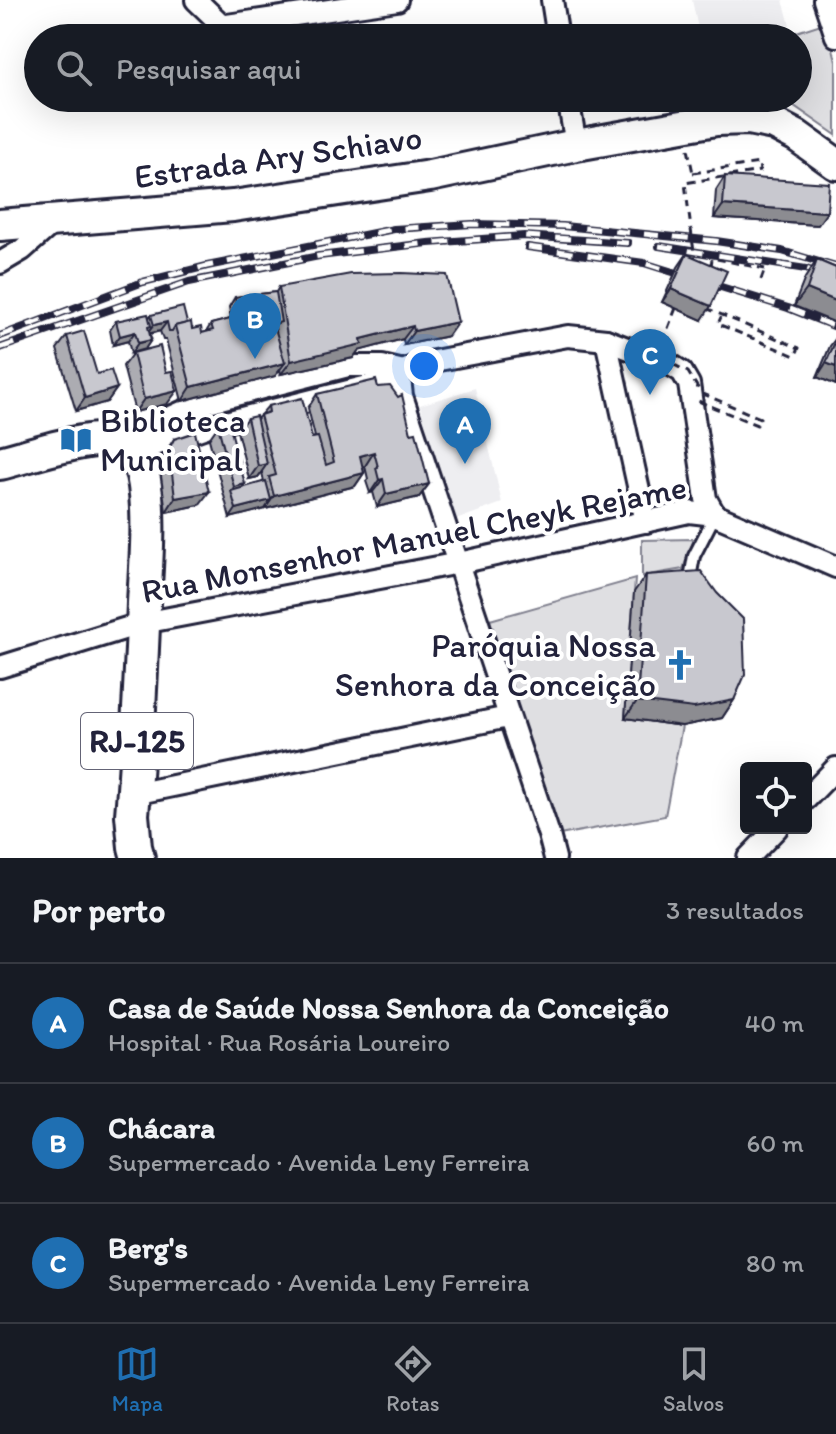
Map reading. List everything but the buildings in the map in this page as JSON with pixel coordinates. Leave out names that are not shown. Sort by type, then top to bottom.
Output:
[{"type":"main road","name":"Estrada Ary Schiavo","points":[[0,225],[233,206],[430,176],[576,145],[703,112]]},
{"type":"main road","name":"Estrada Ary Schiavo","points":[[725,112],[774,124],[836,164]]},
{"type":"main road","points":[[0,463],[93,440],[112,440],[128,449]]},
{"type":"main road","points":[[0,478],[97,453],[128,449]]},
{"type":"main road","name":"RJ-125","points":[[128,449],[143,472],[146,497],[143,623],[130,854]]},
{"type":"street","points":[[196,0],[221,24]]},
{"type":"street","points":[[240,24],[397,0]]},
{"type":"street","points":[[552,0],[556,24]]},
{"type":"street","points":[[570,112],[576,145]]},
{"type":"street","points":[[0,263],[22,250],[55,221]]},
{"type":"street","points":[[128,449],[402,374],[434,361],[552,338],[586,337],[606,340],[671,365],[684,375],[692,397],[706,499],[715,515]]},
{"type":"street","points":[[606,340],[646,522]]},
{"type":"street","points":[[128,449],[143,435],[179,413],[269,385],[348,366],[382,366],[402,374]]},
{"type":"street","points":[[402,374],[402,396],[555,858]]},
{"type":"street","points":[[269,385],[274,409]]},
{"type":"street","name":"Rua Monsenhor Manuel Cheyk Rejame","points":[[0,667],[143,623],[459,563],[689,512],[715,515],[836,567]]},
{"type":"street","points":[[134,794],[508,717]]},
{"type":"street","points":[[812,793],[836,768]]},
{"type":"street","points":[[748,858],[771,834]]},
{"type":"lane","points":[[689,585],[694,556],[715,515]]},
{"type":"path","points":[[693,173],[759,163],[760,171],[685,183],[695,262]]},
{"type":"path","points":[[711,270],[712,258],[765,269],[761,280]]},
{"type":"path","points":[[680,299],[657,356],[688,372],[701,393],[760,418],[757,425],[698,401]]},
{"type":"path","points":[[706,307],[799,348],[795,356],[718,324],[721,317]]},
{"type":"shaded area","points":[[692,0],[783,0],[790,24],[697,24]]},
{"type":"shaded area","points":[[827,22],[836,61],[836,135],[803,112],[812,112],[812,27]]},
{"type":"shaded area","points":[[475,388],[502,503],[453,521],[420,405]]},
{"type":"shaded area","points":[[694,539],[683,569],[642,576],[642,540]]},
{"type":"shaded area","points":[[635,579],[625,718],[682,726],[665,816],[559,835],[490,620]]},
{"type":"railway","points":[[0,336],[143,282],[207,266],[394,229],[472,224],[563,226],[716,241],[782,251],[836,267]]},
{"type":"railway","points":[[0,348],[189,282],[319,256],[524,236],[628,243]]},
{"type":"railway","points":[[659,246],[806,269],[836,279]]},
{"type":"railway","points":[[528,247],[644,263],[788,308],[836,327]]},
{"type":"place","name":"Chácara","points":[[255,359]]},
{"type":"place","name":"Berg's","points":[[650,395]]},
{"type":"place","name":"Biblioteca Municipal","points":[[76,440]]},
{"type":"place","name":"Casa de Saúde Nossa Senhora da Conceição","points":[[465,464]]},
{"type":"place","name":"Paróquia Nossa Senhora da Conceição","points":[[680,665]]}]
